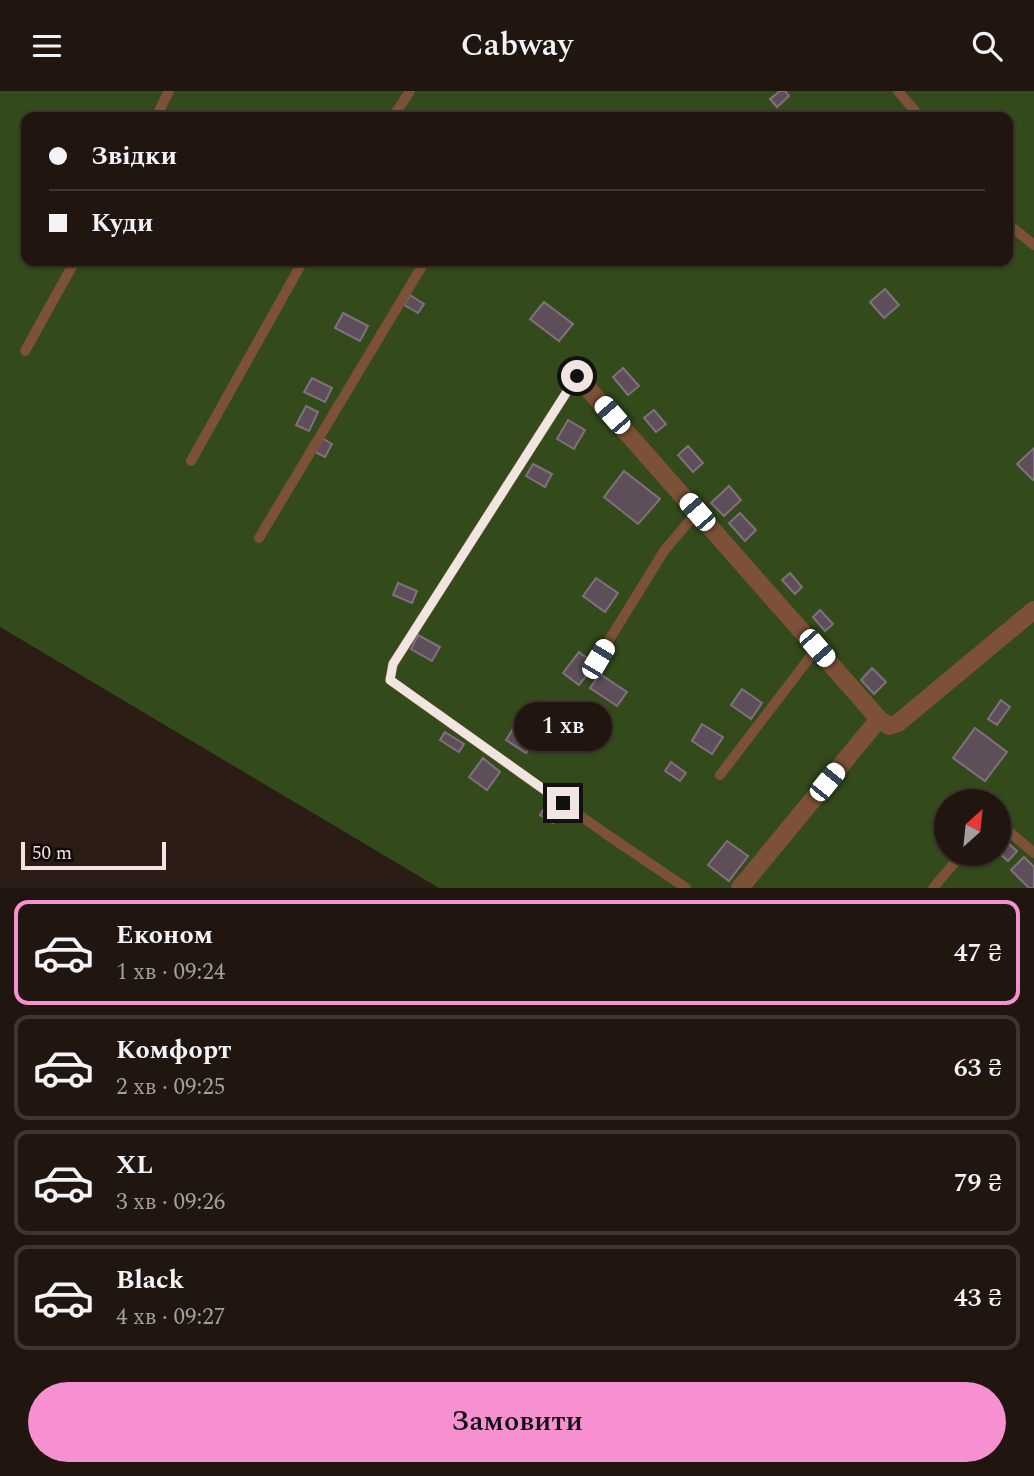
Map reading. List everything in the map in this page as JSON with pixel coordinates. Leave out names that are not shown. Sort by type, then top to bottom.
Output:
[{"type":"street","points":[[577,376],[879,719],[889,726],[898,723],[1034,610]]},
{"type":"street","points":[[740,888],[879,719]]},
{"type":"lane","points":[[158,112],[169,91]]},
{"type":"lane","points":[[396,112],[410,91]]},
{"type":"lane","points":[[898,91],[916,112]]},
{"type":"lane","points":[[1013,228],[1034,245]]},
{"type":"lane","points":[[25,351],[72,266]]},
{"type":"lane","points":[[191,461],[300,266]]},
{"type":"lane","points":[[260,538],[422,266]]},
{"type":"lane","points":[[577,376],[393,664],[390,680],[686,888]]},
{"type":"lane","points":[[598,659],[664,551],[697,512]]},
{"type":"lane","points":[[720,775],[817,648]]},
{"type":"lane","points":[[1012,834],[1034,853]]},
{"type":"lane","points":[[933,888],[952,866]]},
{"type":"green space","points":[[0,91],[1034,91],[1034,888],[439,888],[0,627]]},
{"type":"building","points":[[780,91],[785,91],[789,96],[777,107],[770,99]]},
{"type":"building","points":[[885,289],[899,305],[884,318],[870,302]]},
{"type":"building","points":[[410,295],[424,304],[418,313],[404,305]]},
{"type":"building","points":[[544,302],[573,324],[559,341],[530,319]]},
{"type":"building","points":[[343,313],[368,326],[360,341],[335,328]]},
{"type":"building","points":[[623,368],[639,386],[628,395],[613,377]]},
{"type":"building","points":[[312,378],[332,388],[325,402],[304,392]]},
{"type":"building","points":[[306,406],[318,412],[309,431],[296,425]]},
{"type":"building","points":[[654,410],[666,424],[656,432],[644,418]]},
{"type":"building","points":[[568,420],[585,430],[574,449],[557,439]]},
{"type":"building","points":[[322,438],[332,444],[325,457],[315,452]]},
{"type":"building","points":[[688,446],[703,463],[693,472],[678,455]]},
{"type":"building","points":[[1034,448],[1034,479],[1033,480],[1017,464]]},
{"type":"building","points":[[533,464],[552,474],[545,487],[526,476]]},
{"type":"building","points":[[624,471],[660,499],[638,524],[604,497]]},
{"type":"building","points":[[729,486],[741,500],[724,516],[711,503]]},
{"type":"building","points":[[740,513],[756,530],[745,541],[729,523]]},
{"type":"building","points":[[790,573],[802,587],[795,594],[782,580]]},
{"type":"building","points":[[596,578],[618,593],[605,612],[583,596]]},
{"type":"building","points":[[398,583],[417,591],[412,603],[393,595]]},
{"type":"building","points":[[820,610],[833,624],[825,631],[813,617]]},
{"type":"building","points":[[418,635],[440,647],[432,661],[411,649]]},
{"type":"building","points":[[579,652],[595,664],[579,685],[563,673]]},
{"type":"building","points":[[872,668],[886,682],[874,694],[861,680]]},
{"type":"building","points":[[600,674],[627,692],[617,706],[590,688]]},
{"type":"building","points":[[742,689],[762,703],[751,719],[731,705]]},
{"type":"building","points":[[1001,700],[1010,707],[997,725],[988,719]]},
{"type":"building","points":[[702,724],[723,737],[712,754],[692,741]]},
{"type":"building","points":[[975,728],[1007,752],[985,781],[953,758]]},
{"type":"building","points":[[513,729],[533,742],[526,753],[506,740]]},
{"type":"building","points":[[445,732],[464,744],[459,752],[440,740]]},
{"type":"building","points":[[483,758],[500,772],[487,790],[469,777]]},
{"type":"building","points":[[671,762],[686,773],[680,781],[665,771]]},
{"type":"building","points":[[545,807],[558,815],[553,823],[540,815]]},
{"type":"building","points":[[727,841],[748,856],[729,881],[708,865]]},
{"type":"building","points":[[1024,857],[1034,867],[1034,888],[1029,888],[1011,870]]},
{"type":"route","points":[[563,803],[390,680],[393,664],[577,376]]}]
